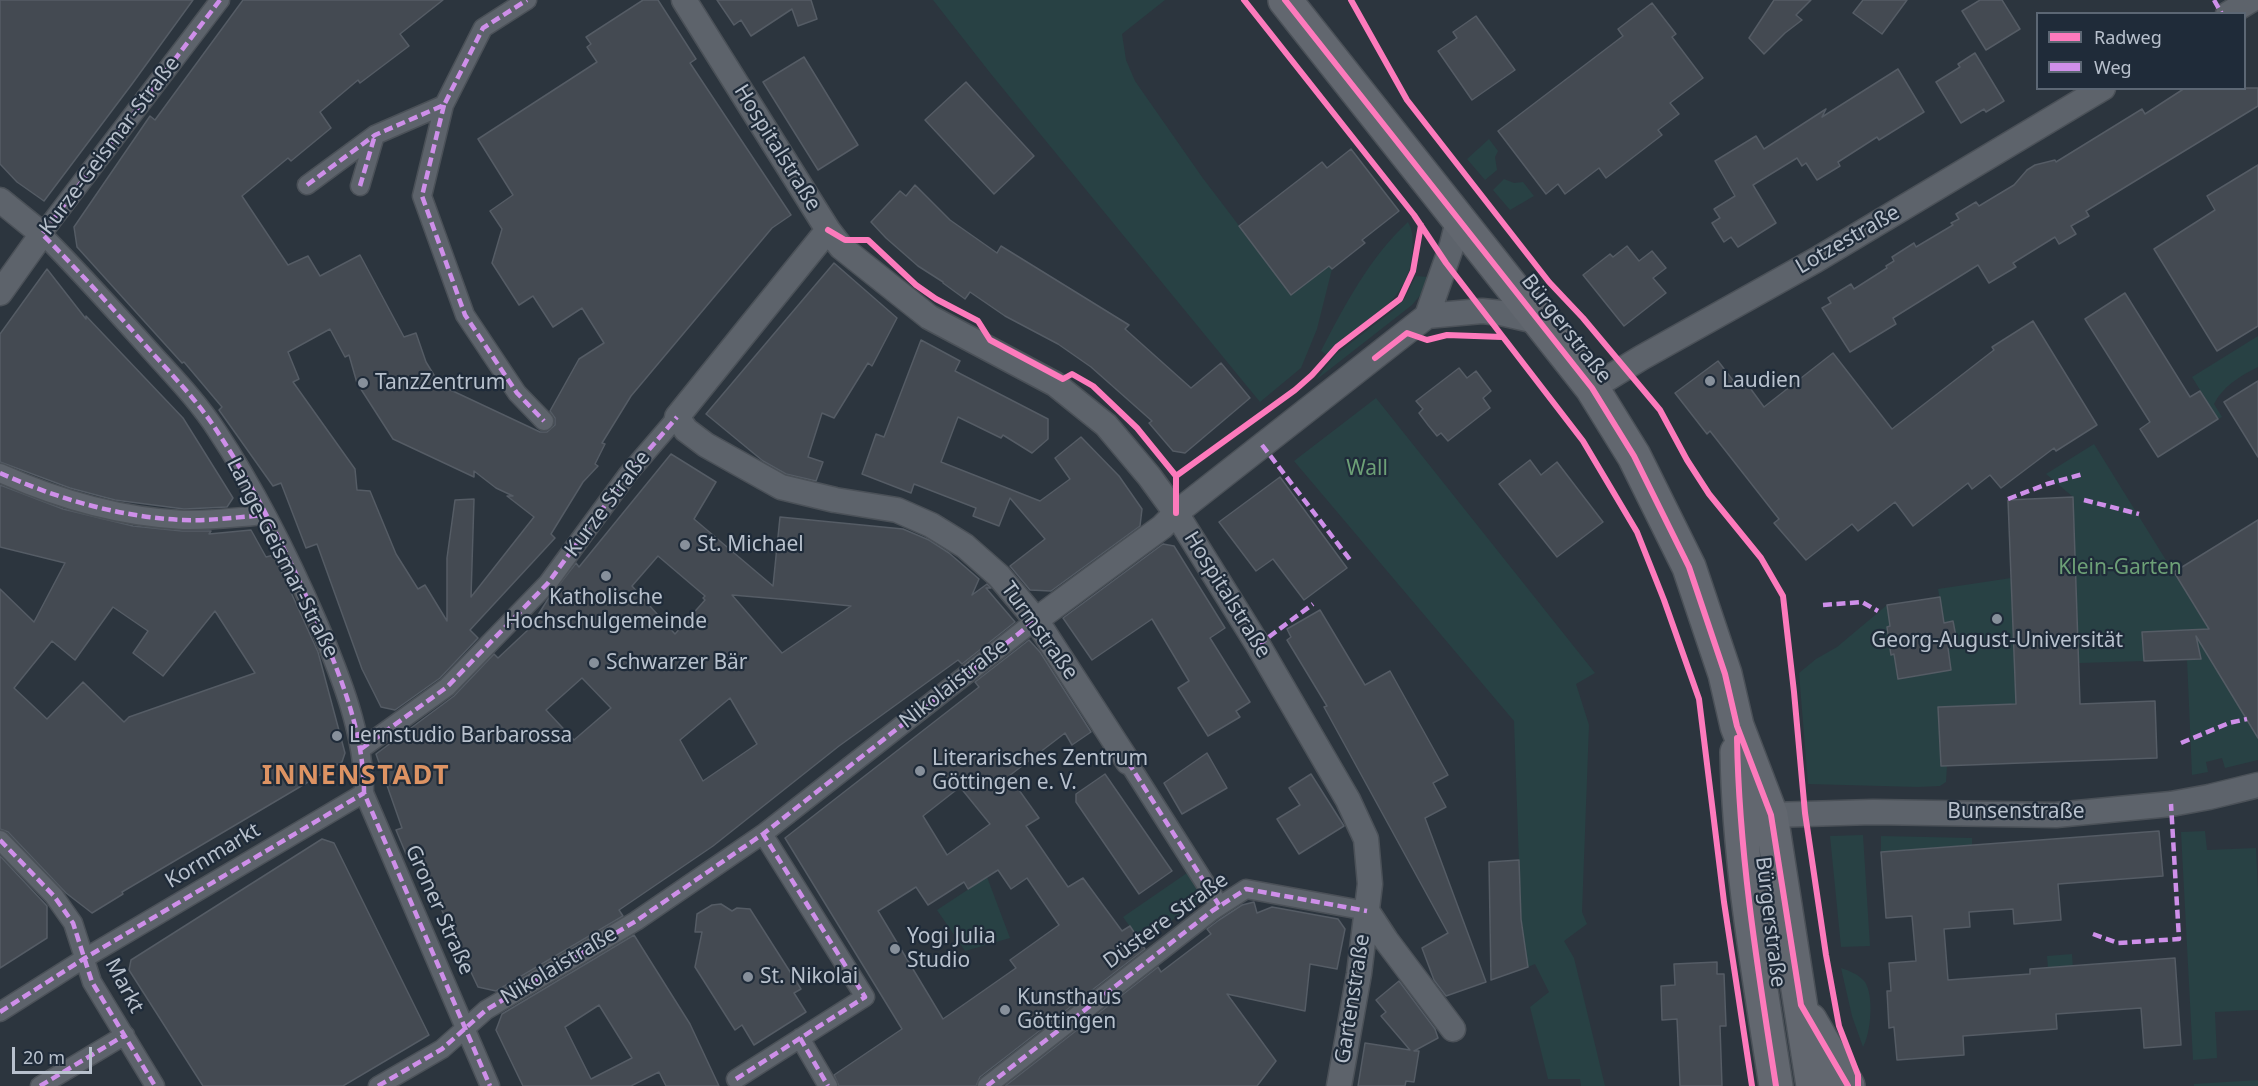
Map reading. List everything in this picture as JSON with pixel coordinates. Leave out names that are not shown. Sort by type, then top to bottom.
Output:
[{"type":"main road","name":"Bürgerstraße","points":[[1285,0],[1592,388],[1634,456],[1689,567],[1725,674],[1737,726],[1771,815],[1813,1086]]},
{"type":"main road","name":"Bürgerstraße","points":[[1737,726],[1738,785],[1749,899],[1776,1086]]},
{"type":"main road","points":[[1801,1005],[1848,1086]]},
{"type":"street","name":"Kurze-Geismar-Straße","points":[[0,293],[42,234],[220,0]]},
{"type":"street","points":[[527,0],[483,28],[444,105],[422,196],[465,315],[517,393],[544,421]]},
{"type":"street","name":"Hospitalstraße","points":[[684,0],[828,230],[841,247],[929,317],[1056,384],[1106,425],[1149,476],[1176,513],[1258,645],[1360,822],[1370,862],[1367,911]]},
{"type":"street","points":[[2231,12],[2251,0]]},
{"type":"street","name":"Lotzestraße","points":[[1592,388],[1641,357],[1826,254],[2100,90]]},
{"type":"street","points":[[308,185],[375,135],[444,105]]},
{"type":"street","points":[[360,186],[375,135]]},
{"type":"street","name":"Lange-Geismar-Straße","points":[[0,200],[42,234],[77,269],[184,388],[216,430],[266,515],[307,597],[340,674],[361,749]]},
{"type":"street","points":[[1459,218],[1427,316],[1482,311],[1540,322]]},
{"type":"street","name":"Kurze Straße","points":[[361,749],[447,687],[548,584],[628,474],[828,230]]},
{"type":"street","name":"Nikolaistraße","points":[[378,1086],[442,1049],[486,1010],[636,921],[763,834],[1036,620],[1162,527],[1176,513],[1427,316]]},
{"type":"street","name":"Turmstraße","points":[[677,417],[686,430],[706,445],[781,487],[835,500],[897,510],[931,525],[965,546],[983,561],[1036,620],[1219,905]]},
{"type":"street","points":[[0,473],[37,489],[86,505],[119,512],[182,520],[266,515]]},
{"type":"street","name":"Groner Straße","points":[[361,749],[364,766],[364,793],[490,1086]]},
{"type":"street","name":"Bunsenstraße","points":[[1771,815],[1873,812],[2056,815],[2171,804],[2258,784]]},
{"type":"street","name":"Kornmarkt","points":[[0,1012],[85,958],[364,793]]},
{"type":"street","points":[[736,1079],[865,997],[763,834]]},
{"type":"street","name":"Markt","points":[[0,840],[54,897],[73,923],[92,982],[155,1086]]},
{"type":"street","name":"Düstere Straße","points":[[987,1086],[1219,905],[1246,889],[1367,911]]},
{"type":"street","points":[[1367,911],[1453,1029]]},
{"type":"street","name":"Gartenstraße","points":[[1339,1086],[1359,974],[1367,911]]},
{"type":"street","name":"Markt","points":[[40,1086],[125,1035]]},
{"type":"street","points":[[800,1038],[828,1086]]},
{"type":"green space","points":[[933,0],[1165,0],[1122,34],[1126,60],[1135,81],[1202,177],[1291,294],[1327,263],[1332,269],[1317,329],[1301,368],[1260,402]]},
{"type":"green space","points":[[1489,139],[1498,151],[1495,157],[1497,170],[1485,180],[1467,159]]},
{"type":"green space","points":[[1504,179],[1514,183],[1523,182],[1534,196],[1510,210],[1493,190]]},
{"type":"green space","points":[[1408,222],[1413,242],[1409,271],[1403,285],[1383,309],[1331,349],[1327,355],[1321,351],[1359,283],[1394,236]]},
{"type":"green space","points":[[1416,276],[1428,277],[1423,292],[1412,305],[1316,380],[1335,355],[1395,309],[1405,298]]},
{"type":"green space","points":[[2258,336],[2258,367],[2233,382],[2222,392],[2214,404],[2222,417],[2218,419],[2192,377]]},
{"type":"green space","name":"Wall","points":[[1376,398],[1595,673],[1576,684],[1589,725],[1582,912],[1587,924],[1564,941],[1574,958],[1605,1086],[1581,1086],[1580,1079],[1548,1079],[1530,1007],[1549,992],[1535,964],[1528,967],[1521,919],[1514,721],[1294,461]]},
{"type":"green space","name":"Klein-Garten","points":[[2094,444],[2213,636],[2201,645],[2258,738],[2258,760],[2225,768],[2222,758],[2206,762],[2208,772],[2192,775],[2187,659],[2143,632],[2144,661],[2079,663],[2073,497],[2046,474]]},
{"type":"green space","points":[[2011,578],[2016,704],[1938,707],[1941,766],[1947,766],[1946,782],[1940,786],[1918,787],[1808,784],[1799,673],[1816,659],[1837,647],[1887,605],[1891,654],[1894,654],[1898,679],[1951,670],[1948,648],[1957,646],[1953,621],[1944,623],[1938,589]]},
{"type":"green space","points":[[2205,831],[2207,850],[2256,848],[2258,1010],[2215,1012],[2217,1058],[2193,1060],[2181,832]]},
{"type":"green space","points":[[1863,835],[1870,946],[1841,947],[1830,836]]},
{"type":"green space","points":[[1881,836],[1972,838],[1972,845],[1881,852]]},
{"type":"green space","points":[[1187,873],[1204,898],[1141,942],[1123,917]]},
{"type":"green space","points":[[987,877],[1010,938],[965,951],[937,910]]},
{"type":"green space","points":[[2072,954],[2074,984],[2048,968],[2047,956]]},
{"type":"green space","points":[[1841,968],[1860,977],[1868,988],[1870,1014],[1868,1033],[1863,1047],[1852,1016]]},
{"type":"green space","points":[[2258,1080],[2258,1086],[2194,1086],[2194,1084]]},
{"type":"building","points":[[0,0],[193,0],[44,201],[17,182],[0,164]]},
{"type":"building","points":[[243,0],[443,0],[400,34],[409,46],[360,83],[358,80],[320,112],[331,128],[291,161],[288,158],[242,196],[288,265],[308,256],[320,276],[360,255],[404,337],[416,333],[426,362],[440,385],[540,432],[547,432],[555,425],[555,418],[550,411],[579,359],[604,343],[582,308],[553,327],[533,296],[519,305],[492,263],[502,229],[490,211],[513,195],[478,139],[597,62],[587,47],[591,44],[586,37],[643,0],[658,0],[696,59],[690,63],[791,215],[772,228],[631,396],[602,443],[605,444],[595,464],[598,466],[583,482],[551,534],[555,538],[470,630],[478,638],[440,678],[395,710],[381,707],[362,669],[317,544],[306,548],[281,483],[273,486],[219,410],[222,407],[184,362],[182,363],[77,247],[74,227],[150,116],[155,120]],"holes":[[[330,329],[345,357],[349,355],[357,383],[393,439],[474,477],[474,471],[496,488],[513,496],[507,496],[534,517],[471,597],[474,499],[455,500],[447,558],[447,621],[425,585],[418,589],[396,554],[370,491],[357,490],[355,469],[293,382],[299,379],[288,352]]]},
{"type":"building","points":[[717,0],[811,0],[817,19],[798,26],[792,9],[751,36],[741,20],[734,25]]},
{"type":"building","points":[[1774,0],[1811,0],[1796,15],[1802,20],[1764,54],[1749,38]]},
{"type":"building","points":[[1863,0],[1907,0],[1882,34],[1853,13]]},
{"type":"building","points":[[1980,0],[2002,0],[2020,29],[1986,50],[1962,11]]},
{"type":"building","points":[[1652,3],[1676,34],[1672,37],[1703,78],[1670,103],[1679,114],[1658,130],[1662,135],[1606,178],[1599,168],[1565,194],[1558,184],[1546,194],[1498,131],[1623,36],[1618,29]]},
{"type":"building","points":[[1476,16],[1515,70],[1472,100],[1438,51],[1457,38],[1453,32]]},
{"type":"building","points":[[1975,53],[2004,101],[1986,112],[1984,109],[1961,123],[1936,82],[1960,67],[1958,64]]},
{"type":"building","points":[[804,57],[858,145],[818,170],[763,82]]},
{"type":"building","points":[[1898,69],[1924,112],[1879,140],[1877,137],[1838,162],[1840,166],[1817,180],[1806,163],[1802,166],[1797,158],[1753,185],[1776,223],[1738,247],[1731,237],[1724,242],[1712,223],[1720,218],[1714,209],[1735,196],[1715,161],[1756,136],[1764,149],[1826,109],[1822,117]]},
{"type":"building","points":[[966,82],[1034,156],[994,194],[925,120]]},
{"type":"building","points":[[2258,88],[2258,106],[2086,211],[2089,216],[2071,226],[2076,234],[2059,244],[2055,237],[2013,263],[2016,267],[1989,283],[1978,265],[1893,318],[1896,324],[1850,352],[1822,308],[1831,303],[1828,298],[1851,284],[1854,289],[1887,268],[1886,266],[1894,261],[1892,257],[1914,243],[1916,247],[1953,225],[1951,223],[1959,219],[1956,214],[1976,202],[1979,206],[2014,185],[2027,170],[2035,165],[2055,160],[2056,162],[2142,109],[2145,114],[2182,90]]},
{"type":"building","points":[[1351,149],[1399,211],[1362,240],[1365,243],[1332,269],[1329,266],[1291,295],[1239,226],[1322,162],[1327,168]]},
{"type":"building","points":[[2258,165],[2258,326],[2217,351],[2154,249],[2215,210],[2207,196]]},
{"type":"building","points":[[915,185],[950,220],[997,253],[1001,246],[1129,325],[1125,329],[1191,388],[1221,363],[1250,398],[1185,453],[1173,451],[1149,423],[1152,421],[1091,367],[1058,344],[1005,316],[970,292],[965,299],[918,266],[886,238],[871,222],[900,191],[906,196]]},
{"type":"building","points":[[1627,246],[1639,261],[1652,251],[1666,268],[1653,278],[1666,293],[1624,326],[1583,275],[1610,254],[1613,257]]},
{"type":"building","points":[[834,263],[897,318],[872,366],[868,363],[834,418],[822,413],[808,457],[823,462],[816,481],[786,474],[763,461],[706,414]]},
{"type":"building","points":[[47,269],[86,319],[86,316],[183,418],[233,498],[227,507],[184,509],[115,500],[70,488],[0,462],[0,334]]},
{"type":"building","points":[[2125,293],[2190,397],[2200,391],[2218,419],[2158,457],[2140,429],[2150,422],[2085,319]]},
{"type":"building","points":[[2033,321],[2097,425],[2056,451],[2054,448],[2001,488],[1990,475],[1972,489],[1968,483],[1913,526],[1895,502],[1858,531],[1852,524],[1806,560],[1774,523],[1779,519],[1710,431],[1707,434],[1675,393],[1718,361],[1735,383],[1742,377],[1764,407],[1833,353],[1892,429],[1994,350],[1992,347]]},
{"type":"building","points":[[921,340],[960,361],[955,371],[1048,419],[1048,439],[1032,453],[1003,435],[1001,438],[958,417],[941,462],[1040,501],[1070,479],[1055,458],[1081,437],[1119,476],[1142,509],[1140,526],[1051,591],[1030,590],[1010,566],[1045,539],[1010,498],[999,526],[973,516],[976,508],[914,484],[911,493],[862,474],[876,434],[884,437]]},
{"type":"building","points":[[1459,368],[1467,378],[1476,371],[1491,391],[1483,398],[1490,408],[1448,441],[1441,433],[1437,436],[1428,425],[1419,413],[1423,409],[1416,401]]},
{"type":"building","points":[[2258,381],[2258,457],[2224,402]]},
{"type":"building","points":[[671,454],[716,482],[694,519],[773,586],[780,517],[903,529],[929,540],[949,553],[979,579],[972,595],[987,584],[991,588],[986,588],[1015,622],[962,664],[958,660],[839,746],[713,846],[619,910],[623,916],[496,991],[478,987],[414,851],[406,854],[396,830],[402,828],[376,754],[454,696],[494,654],[498,658],[530,628],[548,599],[576,563],[579,567]],"holes":[[[658,556],[705,596],[703,598],[705,600],[675,634],[632,586]],[[732,595],[851,606],[782,653]],[[582,678],[611,708],[574,740],[546,710]],[[730,698],[757,744],[703,781],[680,740]]]},
{"type":"building","points":[[1530,460],[1541,475],[1557,462],[1603,522],[1557,557],[1499,484]]},
{"type":"building","points":[[1280,477],[1347,568],[1304,600],[1273,559],[1256,571],[1219,522]]},
{"type":"building","points":[[0,485],[63,509],[133,526],[182,531],[211,531],[209,534],[251,530],[266,557],[274,555],[318,652],[345,753],[342,762],[122,892],[123,894],[92,913],[66,893],[8,832],[0,829],[0,589],[34,622],[65,563],[0,547]],"holes":[[[113,607],[148,631],[133,653],[163,676],[215,611],[255,673],[129,717],[124,722],[83,682],[47,719],[14,688],[52,641],[75,660]]]},
{"type":"building","points":[[2073,497],[2080,704],[2155,701],[2157,758],[1941,766],[1938,707],[2016,704],[2008,500]]},
{"type":"building","points":[[2258,520],[2258,738],[2196,636],[2201,659],[2144,661],[2142,632],[2209,629],[2174,572]]},
{"type":"building","points":[[1163,544],[1174,546],[1225,628],[1210,638],[1250,702],[1236,711],[1240,717],[1208,736],[1178,688],[1189,681],[1152,619],[1092,660],[1063,618]]},
{"type":"building","points":[[1940,597],[1944,623],[1953,621],[1958,647],[1948,648],[1951,670],[1898,679],[1894,654],[1891,655],[1889,642],[1887,627],[1890,626],[1887,605]]},
{"type":"building","points":[[1320,610],[1365,685],[1390,671],[1448,775],[1433,783],[1446,807],[1425,818],[1486,982],[1446,996],[1434,980],[1422,948],[1448,933],[1324,707],[1327,706],[1287,640],[1291,637],[1287,629]]},
{"type":"building","points":[[1029,640],[1040,652],[1091,732],[1072,745],[1065,733],[1009,776],[1039,818],[1026,826],[1068,887],[1083,878],[1122,931],[1130,926],[1145,949],[980,1077],[976,1086],[839,1086],[834,1075],[902,1029],[785,838],[979,687],[975,682]],"holes":[[[960,787],[990,824],[947,855],[923,816]],[[998,870],[1011,889],[1027,878],[1059,925],[1010,960],[1016,968],[943,1019],[878,911],[916,887],[928,905],[964,882],[968,889]]]},
{"type":"building","points":[[1207,753],[1227,788],[1182,814],[1164,783]]},
{"type":"building","points":[[1105,774],[1172,871],[1139,894],[1076,802],[1076,794]]},
{"type":"building","points":[[1311,774],[1344,826],[1299,854],[1277,819],[1300,805],[1289,788]]},
{"type":"building","points":[[2159,831],[2163,876],[2058,884],[2061,920],[2014,924],[2013,909],[1969,912],[1970,927],[1944,929],[1948,980],[2030,974],[2030,969],[2175,958],[2181,1045],[2144,1048],[2141,1008],[2056,1014],[2057,1029],[1963,1036],[1964,1055],[1897,1060],[1894,1027],[1889,1028],[1887,991],[1891,991],[1889,963],[1916,961],[1912,916],[1886,918],[1881,852]]},
{"type":"building","points":[[322,839],[334,843],[429,1035],[343,1086],[203,1086],[129,970],[131,960]]},
{"type":"building","points":[[0,856],[47,906],[47,938],[0,968]]},
{"type":"building","points":[[1519,860],[1521,919],[1528,967],[1491,980],[1489,862]]},
{"type":"building","points":[[1254,902],[1257,913],[1272,907],[1338,919],[1345,929],[1337,969],[1310,964],[1305,1011],[1227,994],[1276,1061],[1257,1086],[1005,1086],[1158,967],[1161,972],[1211,934],[1207,929],[1219,920],[1242,905]]},
{"type":"building","name":"St. Nikolai","points":[[721,904],[732,911],[737,908],[750,909],[801,989],[794,993],[806,1012],[754,1045],[742,1025],[735,1030],[695,967],[702,932],[695,932],[697,914],[712,905]]},
{"type":"building","points":[[634,935],[690,1024],[719,1086],[666,1086],[659,1072],[631,1086],[523,1086],[496,1030],[502,1014]],"holes":[[[599,1005],[632,1058],[591,1079],[565,1027]]]},
{"type":"building","points":[[1717,962],[1717,974],[1724,974],[1726,1026],[1720,1026],[1722,1086],[1680,1086],[1677,1019],[1662,1020],[1661,986],[1675,985],[1674,964]]},
{"type":"building","points":[[1399,981],[1435,1029],[1438,1038],[1414,1051],[1419,1051],[1414,1082],[1406,1081],[1405,1086],[1358,1086],[1365,1043],[1410,1050],[1381,1016],[1386,1012],[1376,1000]]},
{"type":"marked path","points":[[220,0],[42,234],[201,409],[217,431],[272,525],[327,643],[343,685],[356,728],[364,793],[490,1086]]},
{"type":"marked path","points":[[307,185],[375,135],[444,105],[483,28],[527,0]]},
{"type":"marked path","points":[[2214,0],[2221,12]]},
{"type":"marked path","points":[[444,105],[422,196],[465,315],[517,393],[544,421]]},
{"type":"marked path","points":[[360,186],[375,135]]},
{"type":"marked path","points":[[361,749],[447,687],[548,583],[628,474],[677,417]]},
{"type":"marked path","points":[[1262,445],[1351,561]]},
{"type":"marked path","points":[[0,473],[67,499],[136,515],[193,520],[266,515]]},
{"type":"marked path","points":[[2008,499],[2047,484],[2083,474]]},
{"type":"marked path","points":[[2084,500],[2139,514]]},
{"type":"marked path","points":[[1823,605],[1862,602],[1878,611]]},
{"type":"marked path","points":[[1258,645],[1313,604]]},
{"type":"marked path","points":[[378,1086],[442,1049],[486,1010],[636,921],[763,834],[1036,620]]},
{"type":"marked path","points":[[2181,743],[2229,723],[2247,719]]},
{"type":"marked path","points":[[1128,762],[1219,905]]},
{"type":"marked path","points":[[0,1012],[85,958],[364,793]]},
{"type":"marked path","points":[[2093,934],[2118,943],[2179,939],[2171,804]]},
{"type":"marked path","points":[[736,1079],[865,997],[763,834]]},
{"type":"marked path","points":[[0,840],[54,896],[73,923],[92,982],[155,1086]]},
{"type":"marked path","points":[[987,1086],[1212,911],[1246,889],[1367,911]]},
{"type":"marked path","points":[[40,1086],[125,1035]]},
{"type":"marked path","points":[[800,1038],[828,1086]]},
{"type":"cycle path","points":[[1244,0],[1414,215],[1446,263],[1583,441],[1637,532],[1699,699],[1724,902],[1752,1086]]},
{"type":"cycle path","points":[[1285,0],[1592,388],[1634,456],[1689,567],[1725,674],[1737,726],[1771,815],[1801,1005],[1848,1086]]},
{"type":"cycle path","points":[[1351,0],[1407,100],[1549,282],[1583,318],[1660,410],[1687,460],[1709,494],[1761,558],[1783,596],[1805,813],[1826,955],[1839,1026],[1858,1075],[1858,1086]]},
{"type":"cycle path","points":[[1176,476],[1295,390],[1337,347],[1400,299],[1413,271],[1421,225]]},
{"type":"cycle path","points":[[828,230],[845,240],[868,240],[916,285],[936,299],[978,321],[990,340],[1063,379],[1072,374],[1093,386],[1137,428],[1176,476],[1176,513]]},
{"type":"cycle path","points":[[1375,358],[1407,333],[1427,340],[1447,335],[1502,337]]},
{"type":"cycle path","points":[[1737,738],[1745,869],[1776,1086]]},
{"type":"place","name":"Laudien","points":[[1710,381]]},
{"type":"place","name":"TanzZentrum","points":[[363,383]]},
{"type":"place","name":"St. Michael","points":[[685,545]]},
{"type":"place","name":"Katholische Hochschulgemeinde","points":[[606,576]]},
{"type":"place","name":"Georg-August-Universität","points":[[1997,619]]},
{"type":"place","name":"Schwarzer Bär","points":[[594,663]]},
{"type":"place","name":"Lernstudio Barbarossa","points":[[337,736]]},
{"type":"place","name":"Literarisches Zentrum Göttingen e. V.","points":[[920,771]]},
{"type":"place","name":"Yogi Julia Studio","points":[[895,949]]},
{"type":"place","name":"St. Nikolai","points":[[748,977]]},
{"type":"place","name":"Kunsthaus Göttingen","points":[[1005,1010]]},
{"type":"district","name":"INNENSTADT","points":[[356,776]]}]
